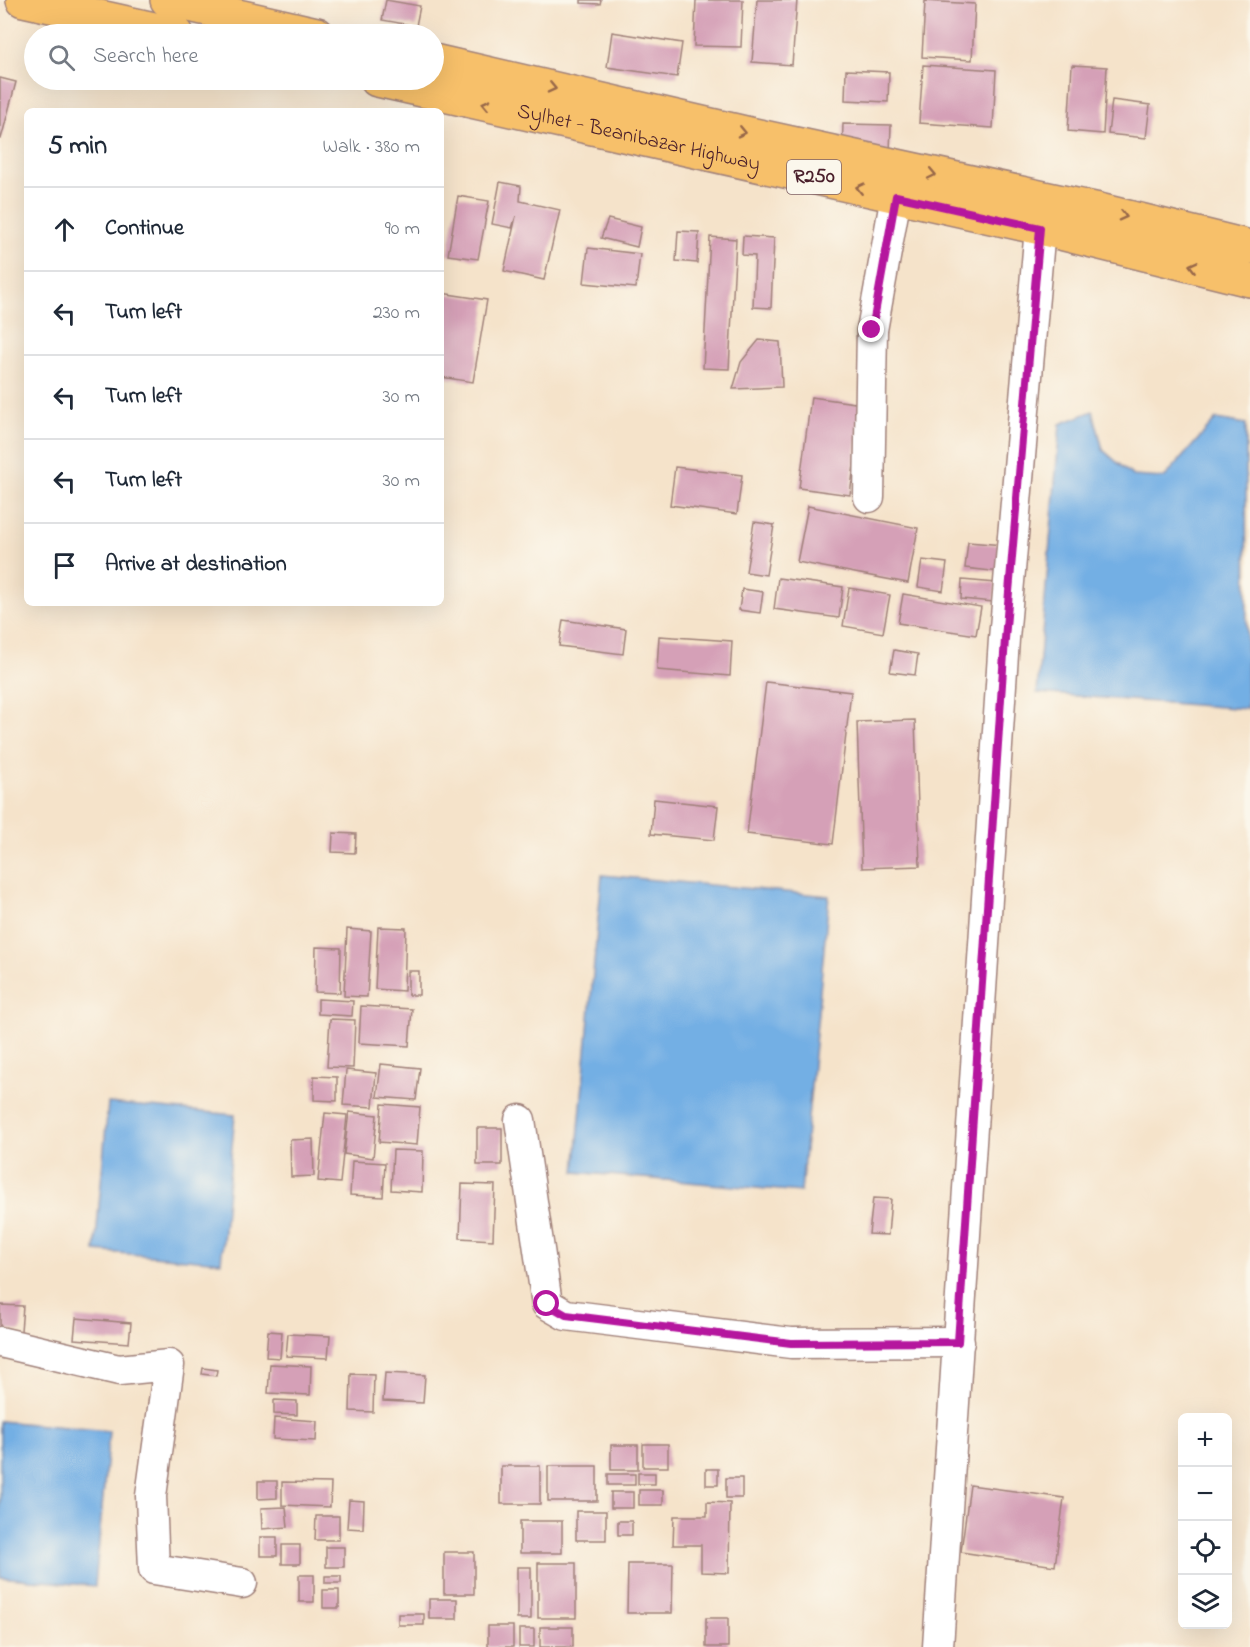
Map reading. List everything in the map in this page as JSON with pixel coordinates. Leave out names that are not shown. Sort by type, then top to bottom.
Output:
[{"type":"main road","points":[[23,0],[132,24]]},
{"type":"main road","points":[[167,0],[273,24]]},
{"type":"main road","name":"Sylhet - Beanibazar Highway","points":[[444,63],[762,137],[1095,209],[1250,247]]},
{"type":"main road","name":"Sylhet - Beanibazar Highway","points":[[422,90],[1040,228],[1250,280]]},
{"type":"street","points":[[869,497],[872,330],[896,196]]},
{"type":"street","points":[[938,1647],[1004,651],[1040,228]]},
{"type":"street","points":[[520,1120],[547,1304],[566,1315],[791,1343],[958,1342]]},
{"type":"street","points":[[0,1342],[119,1370],[169,1365],[151,1496],[154,1569],[242,1583]]},
{"type":"water","points":[[1093,411],[1103,450],[1133,476],[1164,478],[1216,419],[1246,424],[1247,709],[1037,693],[1060,424]]},
{"type":"water","points":[[602,875],[829,896],[801,1192],[575,1172]]},
{"type":"water","points":[[108,1103],[235,1115],[221,1262],[95,1251]]},
{"type":"water","points":[[0,1421],[109,1431],[95,1586],[0,1577]]},
{"type":"building","points":[[386,0],[420,6],[416,24],[382,20]]},
{"type":"building","points":[[581,0],[601,0],[600,4],[581,3]]},
{"type":"building","points":[[696,0],[743,0],[741,47],[694,46]]},
{"type":"building","points":[[757,0],[797,0],[792,65],[752,62]]},
{"type":"building","points":[[925,1],[975,4],[972,60],[922,57]]},
{"type":"building","points":[[612,32],[682,43],[677,77],[607,67]]},
{"type":"building","points":[[923,65],[996,70],[993,128],[919,123]]},
{"type":"building","points":[[1072,65],[1107,67],[1103,134],[1068,131]]},
{"type":"building","points":[[846,70],[889,72],[888,102],[845,100]]},
{"type":"building","points":[[0,78],[16,82],[1,139],[0,138]]},
{"type":"building","points":[[1112,100],[1150,105],[1146,138],[1108,134]]},
{"type":"building","points":[[843,124],[891,125],[890,152],[842,151]]},
{"type":"building","points":[[500,182],[521,186],[520,201],[560,210],[544,280],[504,271],[516,216],[512,228],[492,224]]},
{"type":"building","points":[[458,196],[489,201],[478,259],[448,255]]},
{"type":"building","points":[[608,219],[641,227],[637,247],[601,238]]},
{"type":"building","points":[[678,231],[699,232],[697,263],[676,261]]},
{"type":"building","points":[[743,236],[774,238],[771,308],[753,307],[755,256],[742,255]]},
{"type":"building","points":[[710,237],[736,239],[729,369],[703,368]]},
{"type":"building","points":[[588,248],[640,254],[636,288],[584,283]]},
{"type":"building","points":[[444,293],[487,300],[473,382],[444,377]]},
{"type":"building","points":[[759,340],[780,342],[782,387],[733,389],[741,362]]},
{"type":"building","points":[[811,397],[862,404],[850,495],[799,488]]},
{"type":"building","points":[[675,467],[742,475],[737,514],[670,505]]},
{"type":"building","points":[[808,506],[918,528],[908,583],[797,562]]},
{"type":"building","points":[[754,522],[774,525],[766,575],[746,572]]},
{"type":"building","points":[[968,542],[1003,545],[1000,572],[965,568]]},
{"type":"building","points":[[922,560],[947,563],[943,591],[918,587]]},
{"type":"building","points":[[778,578],[843,587],[839,618],[774,609]]},
{"type":"building","points":[[962,580],[996,583],[994,602],[961,599]]},
{"type":"building","points":[[849,588],[890,595],[883,633],[843,626]]},
{"type":"building","points":[[742,589],[763,592],[760,613],[739,610]]},
{"type":"building","points":[[903,594],[981,607],[976,635],[898,623]]},
{"type":"building","points":[[563,620],[626,629],[623,654],[559,646]]},
{"type":"building","points":[[659,636],[732,641],[730,676],[657,670]]},
{"type":"building","points":[[894,650],[918,654],[915,675],[890,672]]},
{"type":"building","points":[[766,682],[851,692],[833,844],[747,834]]},
{"type":"building","points":[[915,720],[920,866],[862,868],[857,722]]},
{"type":"building","points":[[654,799],[718,806],[714,840],[651,834]]},
{"type":"building","points":[[333,833],[356,834],[355,853],[332,852]]},
{"type":"building","points":[[378,927],[406,928],[404,991],[375,989]]},
{"type":"building","points":[[347,929],[371,931],[367,997],[344,996]]},
{"type":"building","points":[[316,947],[341,948],[340,993],[315,992]]},
{"type":"building","points":[[408,971],[419,971],[419,995],[408,995]]},
{"type":"building","points":[[318,999],[353,1001],[352,1016],[318,1014]]},
{"type":"building","points":[[361,1006],[412,1009],[409,1046],[359,1043]]},
{"type":"building","points":[[330,1019],[355,1020],[353,1068],[327,1067]]},
{"type":"building","points":[[381,1064],[420,1068],[416,1100],[377,1097]]},
{"type":"building","points":[[346,1070],[376,1073],[373,1107],[343,1105]]},
{"type":"building","points":[[314,1076],[337,1077],[337,1101],[314,1100]]},
{"type":"building","points":[[382,1104],[420,1107],[417,1145],[379,1142]]},
{"type":"building","points":[[349,1112],[377,1115],[373,1158],[344,1154]]},
{"type":"building","points":[[325,1113],[347,1115],[340,1183],[318,1181]]},
{"type":"building","points":[[477,1128],[502,1128],[502,1165],[477,1165]]},
{"type":"building","points":[[313,1139],[314,1176],[291,1177],[290,1140]]},
{"type":"building","points":[[393,1150],[423,1151],[422,1192],[391,1190]]},
{"type":"building","points":[[352,1161],[385,1163],[383,1197],[350,1195]]},
{"type":"building","points":[[462,1184],[495,1185],[493,1240],[460,1238]]},
{"type":"building","points":[[873,1198],[891,1199],[888,1235],[869,1234]]},
{"type":"building","points":[[0,1305],[23,1306],[21,1331],[0,1330]]},
{"type":"building","points":[[76,1318],[131,1323],[129,1343],[74,1339]]},
{"type":"building","points":[[268,1331],[282,1332],[280,1358],[266,1357]]},
{"type":"building","points":[[288,1334],[330,1336],[328,1358],[286,1356]]},
{"type":"building","points":[[270,1364],[311,1366],[310,1395],[268,1393]]},
{"type":"building","points":[[203,1368],[217,1370],[216,1376],[202,1374]]},
{"type":"building","points":[[385,1373],[425,1375],[423,1403],[383,1401]]},
{"type":"building","points":[[351,1374],[374,1375],[373,1412],[350,1411]]},
{"type":"building","points":[[274,1400],[297,1401],[297,1415],[274,1414]]},
{"type":"building","points":[[274,1418],[317,1421],[316,1441],[273,1439]]},
{"type":"building","points":[[643,1444],[668,1444],[668,1467],[643,1467]]},
{"type":"building","points":[[611,1445],[638,1445],[638,1470],[611,1470]]},
{"type":"building","points":[[501,1466],[540,1466],[540,1504],[501,1504]]},
{"type":"building","points":[[548,1466],[597,1466],[597,1501],[548,1501]]},
{"type":"building","points":[[706,1469],[718,1469],[718,1485],[706,1485]]},
{"type":"building","points":[[638,1473],[655,1473],[655,1484],[638,1484]]},
{"type":"building","points":[[608,1474],[635,1474],[635,1485],[608,1485]]},
{"type":"building","points":[[726,1478],[742,1478],[742,1498],[726,1498]]},
{"type":"building","points":[[258,1481],[277,1481],[277,1498],[258,1499]]},
{"type":"building","points":[[282,1482],[331,1483],[330,1507],[282,1505]]},
{"type":"building","points":[[970,1485],[1064,1498],[1055,1566],[961,1552]]},
{"type":"building","points":[[639,1490],[663,1490],[663,1505],[639,1505]]},
{"type":"building","points":[[611,1492],[633,1492],[633,1508],[611,1508]]},
{"type":"building","points":[[349,1500],[364,1501],[363,1529],[347,1528]]},
{"type":"building","points":[[707,1502],[730,1503],[729,1573],[701,1572],[701,1545],[673,1545],[674,1516],[707,1516]]},
{"type":"building","points":[[286,1507],[288,1527],[262,1529],[261,1508]]},
{"type":"building","points":[[576,1511],[606,1511],[606,1540],[576,1540]]},
{"type":"building","points":[[316,1516],[339,1516],[339,1540],[315,1540]]},
{"type":"building","points":[[520,1521],[562,1521],[562,1553],[520,1553]]},
{"type":"building","points":[[618,1521],[632,1521],[632,1535],[618,1535]]},
{"type":"building","points":[[260,1537],[277,1537],[277,1556],[260,1556]]},
{"type":"building","points":[[282,1545],[300,1545],[300,1564],[282,1564]]},
{"type":"building","points":[[326,1547],[344,1547],[344,1567],[326,1567]]},
{"type":"building","points":[[444,1552],[474,1552],[474,1594],[444,1594]]},
{"type":"building","points":[[538,1563],[576,1563],[576,1618],[538,1618]]},
{"type":"building","points":[[628,1564],[673,1564],[672,1613],[627,1613]]},
{"type":"building","points":[[517,1567],[531,1567],[531,1619],[517,1619]]},
{"type":"building","points":[[299,1575],[314,1575],[314,1602],[299,1602]]},
{"type":"building","points":[[325,1576],[341,1576],[341,1583],[325,1583]]},
{"type":"building","points":[[323,1590],[339,1590],[339,1608],[323,1608]]},
{"type":"building","points":[[429,1599],[457,1599],[457,1619],[429,1619]]},
{"type":"building","points":[[398,1614],[424,1614],[424,1625],[398,1625]]},
{"type":"building","points":[[706,1618],[728,1618],[728,1647],[706,1647]]},
{"type":"building","points":[[488,1626],[513,1626],[513,1647],[488,1647]]},
{"type":"building","points":[[540,1627],[573,1627],[573,1647],[540,1647]]},
{"type":"building","points":[[519,1629],[534,1629],[534,1647],[519,1647]]},
{"type":"route","points":[[547,1304],[566,1315],[791,1343],[958,1342],[1005,639],[1040,228],[896,196],[872,330]]}]
